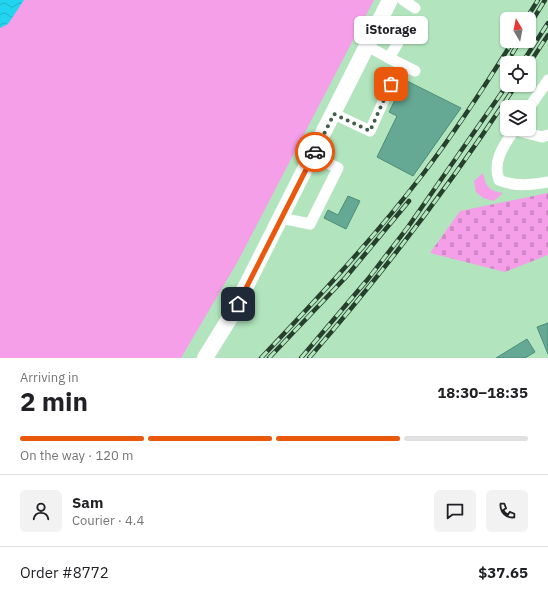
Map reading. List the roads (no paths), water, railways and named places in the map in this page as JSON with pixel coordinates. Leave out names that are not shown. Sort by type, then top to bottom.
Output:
[{"type":"highway","points":[[205,358],[231,316],[313,156],[390,0]]},
{"type":"street","points":[[403,0],[415,8]]},
{"type":"street","points":[[390,58],[402,36]]},
{"type":"street","points":[[367,46],[415,71]]},
{"type":"street","points":[[534,100],[548,80]]},
{"type":"street","points":[[334,114],[370,131],[391,84]]},
{"type":"street","points":[[536,135],[542,137],[548,135]]},
{"type":"street","points":[[511,136],[496,162],[496,171],[499,180],[508,184],[525,186],[548,182]]},
{"type":"street","points":[[281,218],[310,224],[338,168],[313,156]]},
{"type":"water","points":[[0,0],[24,0],[8,24],[0,28]]},
{"type":"railway","points":[[530,12],[538,0]]},
{"type":"railway","points":[[536,15],[545,0]]},
{"type":"railway","points":[[527,56],[548,23]]},
{"type":"railway","points":[[534,56],[548,35]]},
{"type":"railway","points":[[261,358],[303,314],[404,198],[435,158],[481,92],[509,48]]},
{"type":"railway","points":[[512,54],[516,48]]},
{"type":"railway","points":[[301,358],[368,279],[408,227],[502,92]]},
{"type":"railway","points":[[309,358],[364,293],[443,191],[511,92]]},
{"type":"railway","points":[[269,358],[346,277],[409,201]]},
{"type":"place","name":"iStorage","points":[[391,84]]}]
